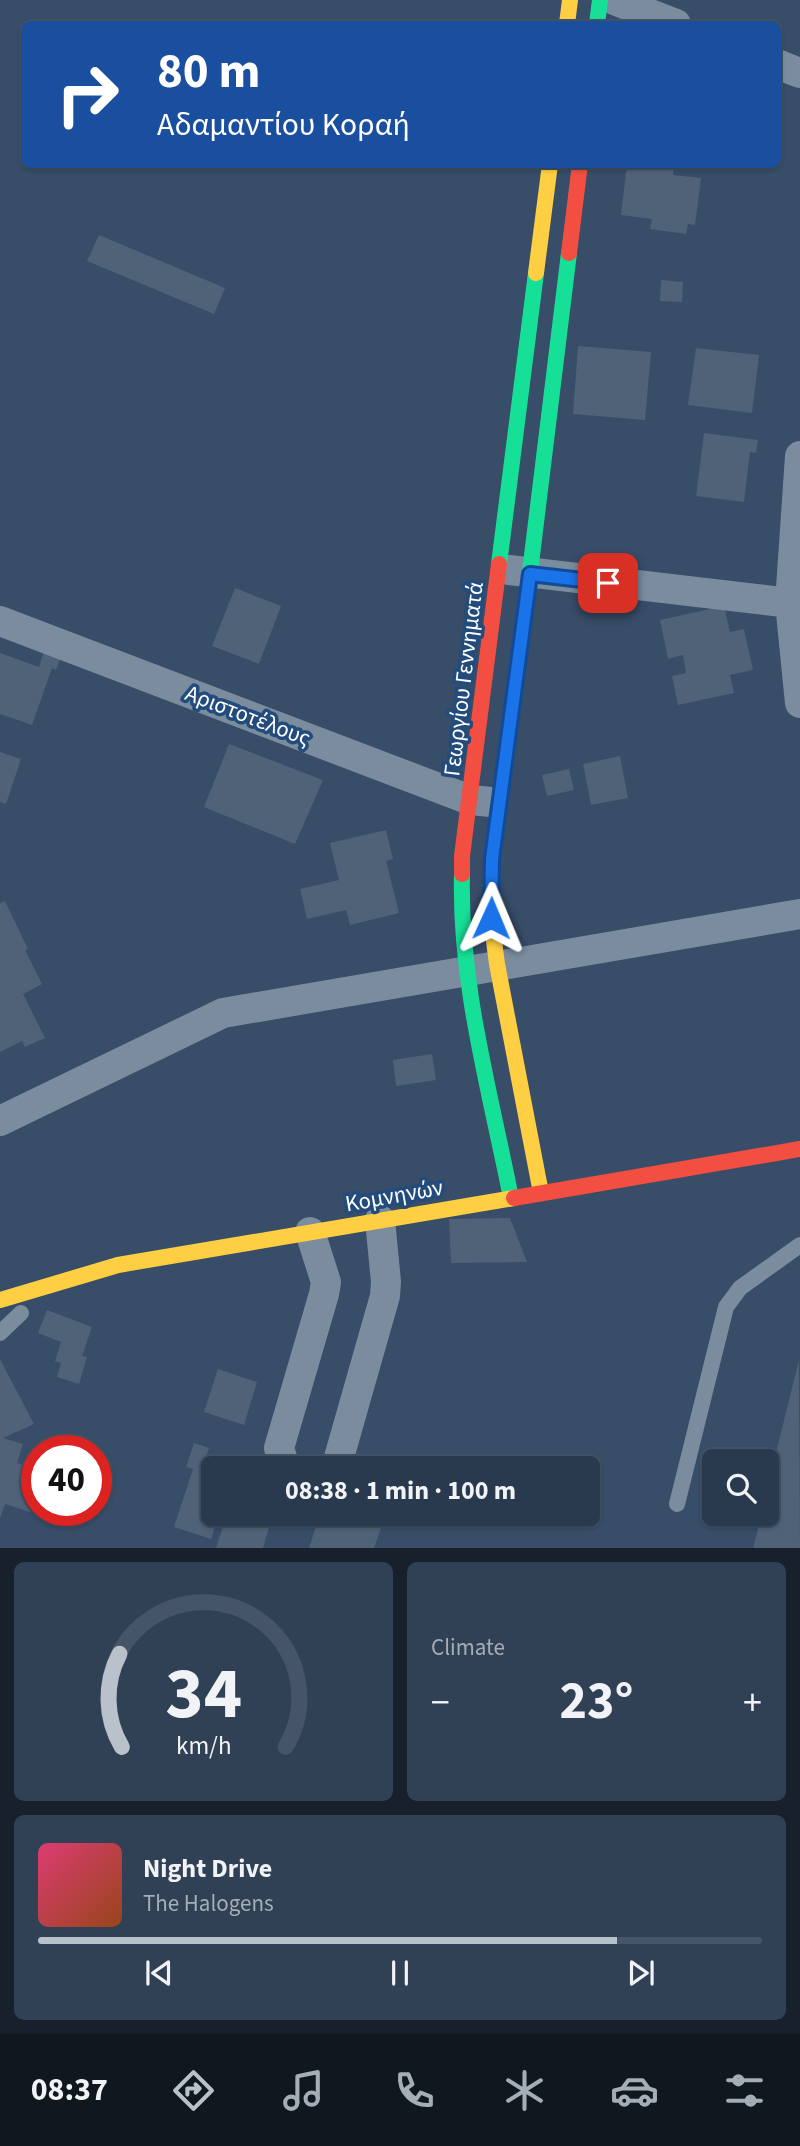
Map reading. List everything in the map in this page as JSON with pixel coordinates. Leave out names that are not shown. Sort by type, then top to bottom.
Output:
[{"type":"street","points":[[567,21],[570,0]]},
{"type":"street","points":[[597,21],[600,0]]},
{"type":"street","points":[[614,0],[668,21]]},
{"type":"street","points":[[781,66],[800,73]]},
{"type":"street","name":"Γεωργίου Γεννηματά","points":[[541,1193],[497,964],[491,918],[492,859],[484,802],[499,569],[549,168]]},
{"type":"street","name":"Γεωργίου Γεννηματά","points":[[511,1198],[466,970],[461,906],[462,856],[484,802],[530,574],[580,168]]},
{"type":"street","points":[[800,456],[790,603],[800,702]]},
{"type":"street","points":[[499,569],[790,603]]},
{"type":"street","name":"Αριστοτέλους","points":[[0,621],[484,802]]},
{"type":"street","points":[[0,1121],[223,1013],[800,914]]},
{"type":"street","name":"Κομνηνών","points":[[0,1300],[118,1265],[800,1149]]},
{"type":"street","points":[[339,1456],[385,1296],[380,1220]]},
{"type":"street","points":[[282,1456],[279,1448],[326,1282],[310,1232]]},
{"type":"street","points":[[21,1313],[25,1292]]},
{"type":"lane","points":[[677,1504],[726,1307],[740,1288],[800,1245]]},
{"type":"lane","points":[[0,1333],[21,1313]]},
{"type":"building","points":[[627,168],[674,168],[673,175],[701,178],[695,225],[688,224],[686,234],[650,229],[652,219],[621,215]]},
{"type":"building","points":[[99,235],[225,288],[214,314],[87,261]]},
{"type":"building","points":[[661,280],[683,282],[682,302],[660,301]]},
{"type":"building","points":[[578,346],[651,352],[645,420],[573,414]]},
{"type":"building","points":[[696,348],[759,355],[752,413],[688,405]]},
{"type":"building","points":[[704,433],[758,440],[756,453],[750,452],[744,502],[696,496]]},
{"type":"building","points":[[235,588],[281,606],[259,664],[212,646]]},
{"type":"building","points":[[724,606],[730,632],[744,629],[753,670],[730,675],[734,693],[678,705],[672,676],[686,673],[683,655],[668,659],[660,620]]},
{"type":"building","points":[[45,648],[62,654],[56,670],[52,668],[32,725],[0,714],[0,653],[39,667]]},
{"type":"building","points":[[229,744],[323,780],[295,844],[204,807]]},
{"type":"building","points":[[0,752],[21,759],[6,804],[0,802]]},
{"type":"building","points":[[620,756],[628,798],[591,805],[583,764]]},
{"type":"building","points":[[569,769],[574,790],[547,796],[542,775]]},
{"type":"building","points":[[386,830],[393,859],[386,861],[399,913],[350,925],[346,910],[307,919],[300,889],[339,880],[330,843]]},
{"type":"building","points":[[5,901],[42,984],[23,994],[45,1038],[25,1047],[22,1041],[0,1052],[0,903]]},
{"type":"building","points":[[432,1054],[436,1080],[396,1086],[393,1060]]},
{"type":"building","points":[[510,1218],[527,1262],[451,1263],[449,1219]]},
{"type":"building","points":[[47,1310],[92,1327],[82,1356],[87,1357],[79,1384],[57,1377],[61,1363],[55,1361],[61,1342],[38,1333]]},
{"type":"building","points":[[0,1359],[34,1424],[3,1438],[21,1443],[17,1463],[21,1464],[21,1509],[5,1504],[0,1518]]},
{"type":"building","points":[[799,1360],[800,1548],[753,1548],[759,1526],[779,1526],[777,1449]]},
{"type":"building","points":[[218,1369],[257,1382],[244,1425],[204,1412]]},
{"type":"building","points":[[194,1443],[209,1448],[206,1456],[201,1456],[201,1526],[215,1526],[211,1539],[174,1527],[193,1469],[186,1467]]},
{"type":"building","points":[[223,1526],[269,1527],[263,1548],[216,1548]]},
{"type":"building","points":[[316,1526],[382,1526],[374,1548],[309,1548]]},
{"type":"traffic: fast","points":[[597,21],[600,0]]},
{"type":"traffic: fast","points":[[522,637],[569,253]]},
{"type":"traffic: fast","points":[[499,564],[536,273]]},
{"type":"traffic: fast","points":[[462,874],[465,956],[471,996],[511,1198]]},
{"type":"traffic: slow","points":[[567,21],[570,0]]},
{"type":"traffic: slow","points":[[536,273],[549,168]]},
{"type":"traffic: slow","points":[[522,637],[492,859],[491,918],[497,964],[541,1193]]},
{"type":"traffic: slow","points":[[0,1300],[118,1265],[514,1198]]},
{"type":"traffic: jam","points":[[569,253],[580,168]]},
{"type":"traffic: jam","points":[[462,874],[462,856],[499,564]]},
{"type":"traffic: jam","points":[[514,1198],[800,1149]]},
{"type":"route","points":[[491,918],[492,859],[498,803],[530,574],[608,583]]}]
